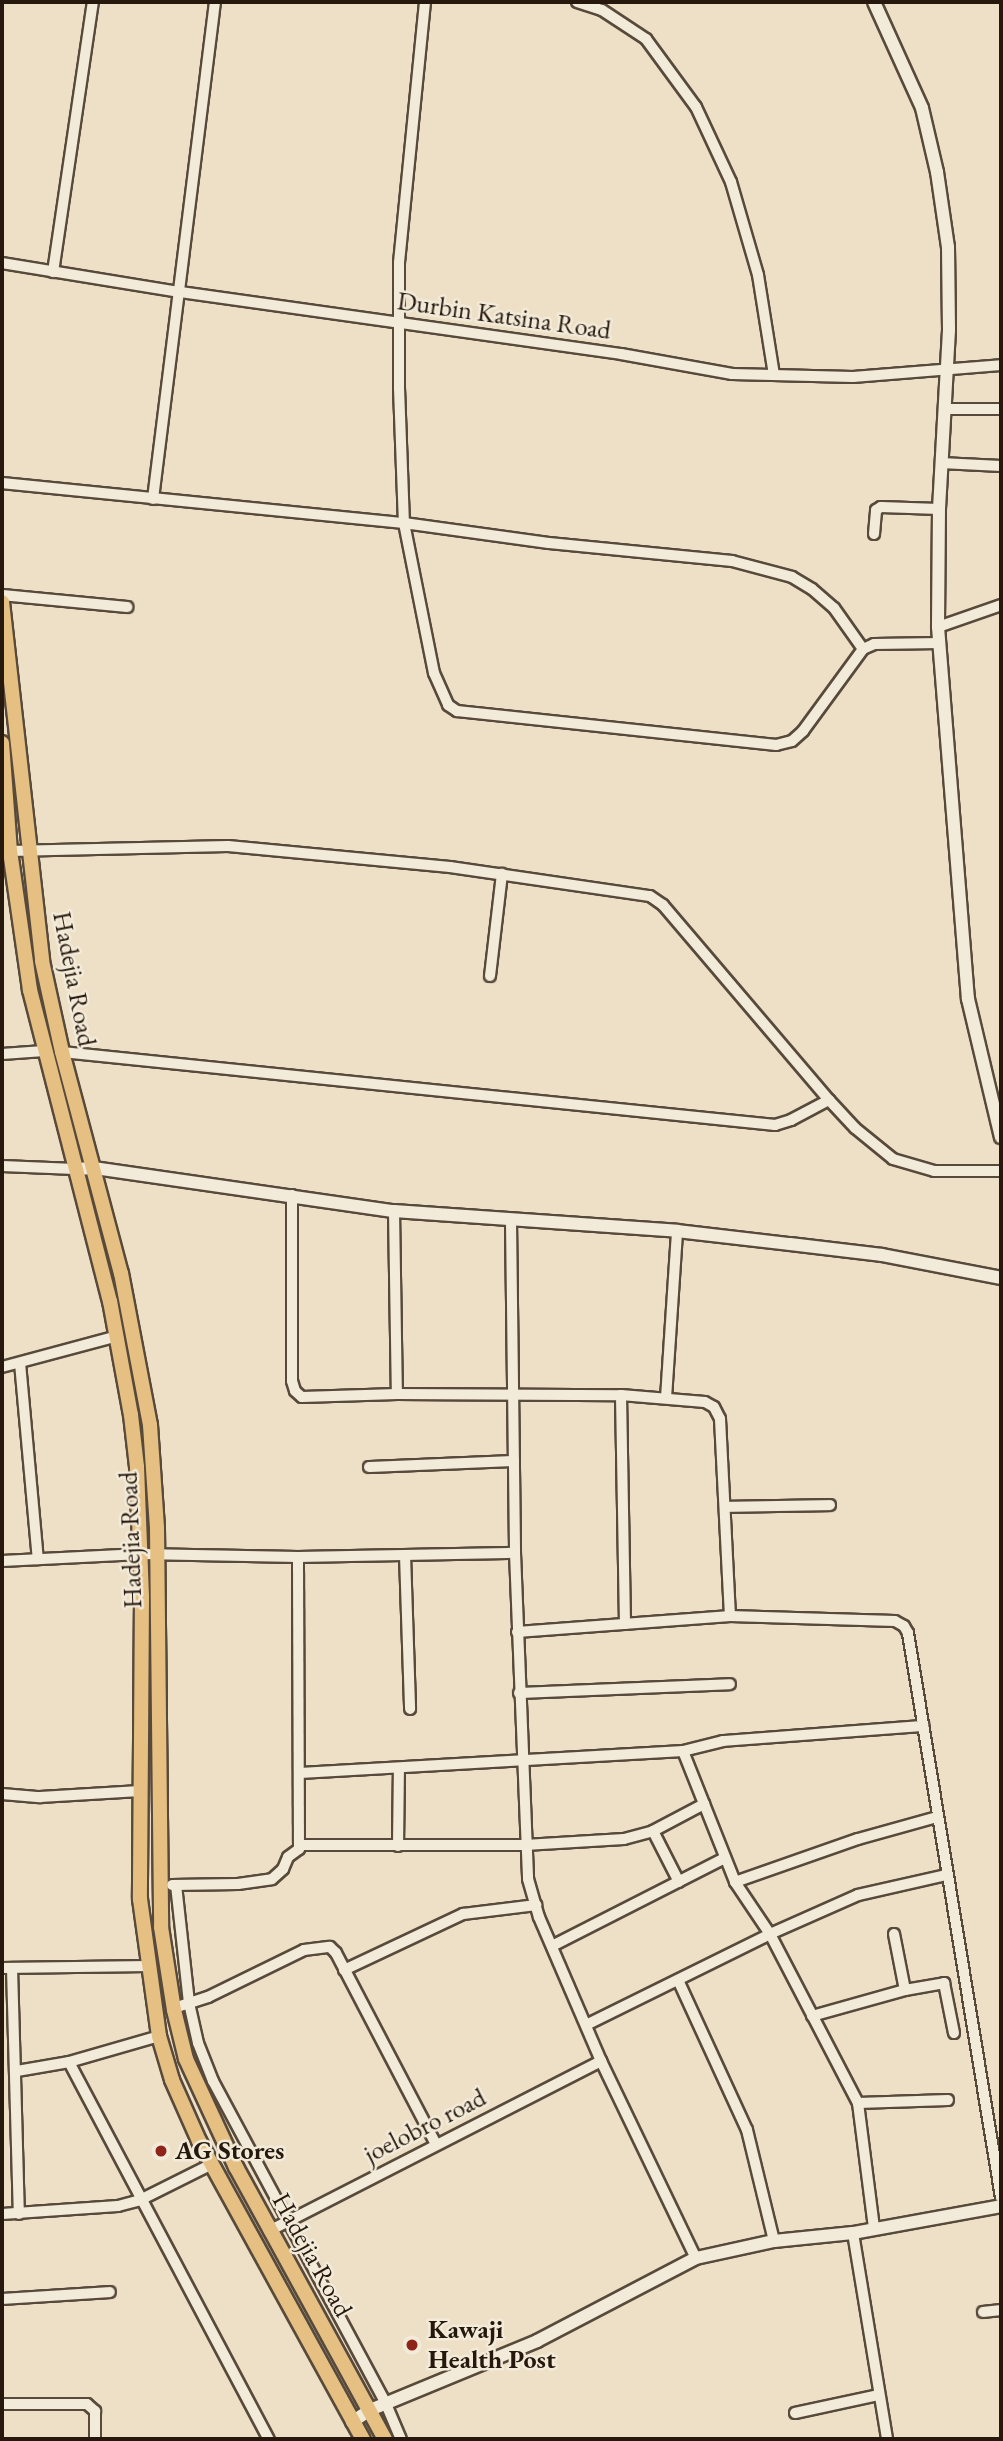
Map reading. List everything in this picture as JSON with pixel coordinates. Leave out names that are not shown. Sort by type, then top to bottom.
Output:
[{"type":"main road","name":"Hadejia Road","points":[[2,602],[42,961],[62,1052],[137,1342],[150,1425],[158,1555],[160,1891],[165,1958],[174,2008],[186,2059],[198,2086],[269,2231],[385,2439]]},
{"type":"main road","name":"Hadejia Road","points":[[2,743],[10,851],[24,952],[44,1051],[118,1336],[137,1467],[141,1555],[140,1899],[159,2036],[172,2080],[212,2164],[363,2439]]},
{"type":"main road","points":[[140,1899],[160,1891]]},
{"type":"street","points":[[53,272],[93,2]]},
{"type":"street","points":[[153,499],[215,2]]},
{"type":"street","points":[[425,2],[399,263],[404,523],[434,673],[448,705],[457,711],[776,745],[792,741],[803,731],[863,649],[874,644],[940,643]]},
{"type":"street","points":[[577,2],[602,10],[646,39],[696,107],[731,183],[747,235],[758,275],[774,375]]},
{"type":"street","points":[[874,2],[922,108],[937,172],[948,247],[949,330],[939,509],[938,627],[968,999],[1001,1136]]},
{"type":"street","name":"Durbin Katsina Road","points":[[2,262],[180,292],[621,354],[732,374],[853,377],[1001,365]]},
{"type":"street","points":[[944,409],[1001,409]]},
{"type":"street","points":[[941,463],[1001,466]]},
{"type":"street","points":[[2,484],[404,523],[732,561],[764,568],[812,589],[834,608],[863,649]]},
{"type":"street","points":[[874,534],[876,510],[881,507],[939,509]]},
{"type":"street","points":[[2,595],[127,607]]},
{"type":"street","points":[[938,627],[1001,605]]},
{"type":"street","points":[[10,851],[228,846],[502,874],[650,896],[663,905],[855,1128],[894,1159],[934,1171],[1001,1171]]},
{"type":"street","points":[[490,976],[502,874]]},
{"type":"street","points":[[2,1054],[44,1051]]},
{"type":"street","points":[[62,1052],[775,1125],[830,1100]]},
{"type":"street","points":[[2,1166],[94,1168],[394,1211],[677,1231],[882,1255],[1001,1278]]},
{"type":"street","points":[[292,1195],[295,1391],[302,1397],[397,1394],[621,1395],[705,1402],[714,1407],[720,1419],[730,1616]]},
{"type":"street","points":[[394,1211],[397,1394]]},
{"type":"street","points":[[511,1221],[517,1632],[528,1879],[552,1946],[601,2062],[695,2258]]},
{"type":"street","points":[[666,1398],[677,1231]]},
{"type":"street","points":[[2,1367],[118,1336]]},
{"type":"street","points":[[20,1363],[38,1559]]},
{"type":"street","points":[[621,1395],[625,1624]]},
{"type":"street","points":[[369,1467],[514,1461]]},
{"type":"street","points":[[724,1507],[830,1506]]},
{"type":"street","points":[[2,1561],[141,1555],[298,1557],[515,1553]]},
{"type":"street","points":[[405,1555],[410,1709]]},
{"type":"street","points":[[160,1891],[176,1885],[238,1884],[272,1878],[301,1845],[298,1557]]},
{"type":"street","points":[[517,1632],[730,1616],[895,1621],[908,1633],[1001,2197]]},
{"type":"street","points":[[519,1693],[730,1684]]},
{"type":"street","points":[[300,1773],[683,1751],[723,1741],[923,1726]]},
{"type":"street","points":[[683,1751],[735,1882],[770,1934],[858,2103],[874,2228]]},
{"type":"street","points":[[398,1846],[399,1768]]},
{"type":"street","points":[[2,1794],[40,1797],[140,1791]]},
{"type":"street","points":[[301,1845],[525,1845],[624,1839],[653,1831],[704,1804]]},
{"type":"street","points":[[735,1882],[858,1839],[937,1817]]},
{"type":"street","points":[[653,1831],[679,1882]]},
{"type":"street","points":[[552,1946],[725,1858]]},
{"type":"street","points":[[586,2025],[770,1934],[858,1895],[947,1875]]},
{"type":"street","points":[[176,1885],[189,2003],[198,2043],[213,2081],[286,2222],[386,2404],[401,2439]]},
{"type":"street","points":[[344,1970],[463,1914],[536,1905]]},
{"type":"street","points":[[894,1934],[905,1990]]},
{"type":"street","points":[[174,2008],[224,1990],[293,1954],[318,1946],[330,1947],[436,2144]]},
{"type":"street","points":[[19,2214],[17,2071],[7,1968],[149,1966]]},
{"type":"street","points":[[678,1980],[747,2130],[774,2241]]},
{"type":"street","points":[[813,2016],[905,1990],[944,1983],[954,2033]]},
{"type":"street","points":[[17,2071],[69,2062],[159,2036]]},
{"type":"street","points":[[69,2062],[269,2439]]},
{"type":"street","name":"joelobro road","points":[[269,2231],[601,2062]]},
{"type":"street","points":[[858,2103],[948,2100]]},
{"type":"street","points":[[2,2214],[85,2210],[141,2200],[212,2164]]},
{"type":"street","points":[[352,2422],[370,2410],[537,2341],[695,2258],[774,2241],[853,2233],[1001,2206]]},
{"type":"street","points":[[853,2233],[887,2439]]},
{"type":"street","points":[[2,2299],[110,2292]]},
{"type":"street","points":[[983,2312],[1001,2310]]},
{"type":"street","points":[[795,2413],[879,2395]]},
{"type":"street","points":[[2,2404],[87,2404],[95,2412],[95,2439]]},
{"type":"place","name":"AG Stores","points":[[161,2151]]},
{"type":"place","name":"Kawaji Health Post","points":[[412,2345]]}]
